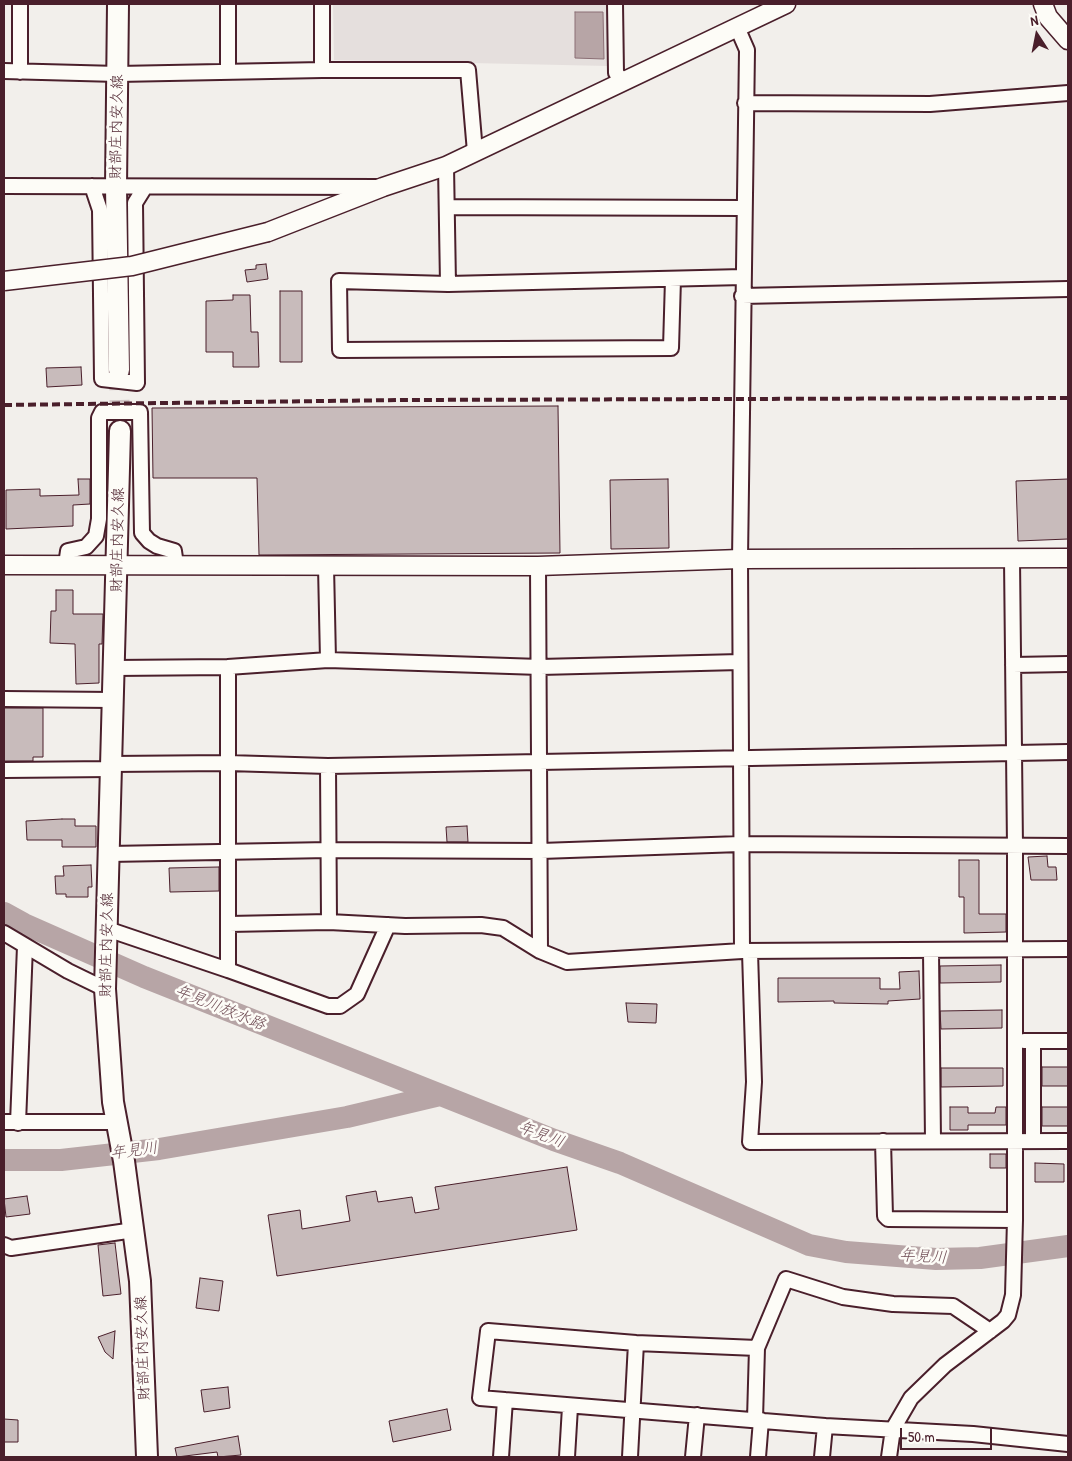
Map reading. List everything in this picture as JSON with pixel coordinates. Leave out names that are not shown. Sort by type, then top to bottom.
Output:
[{"type":"main road","name":"財部庄内安久線","points":[[118,4],[116,187],[119,370]]},
{"type":"main road","name":"財部庄内安久線","points":[[120,431],[118,564],[105,984],[113,1102],[124,1161],[140,1281],[147,1457]]},
{"type":"street","points":[[20,4],[20,72]]},
{"type":"street","points":[[228,4],[228,72]]},
{"type":"street","points":[[322,4],[322,70]]},
{"type":"street","points":[[615,4],[616,73],[623,81]]},
{"type":"street","points":[[4,281],[132,266],[268,232],[446,166],[786,4]]},
{"type":"street","points":[[1043,4],[1048,17],[1068,40]]},
{"type":"street","points":[[737,27],[747,50],[742,277],[740,844],[754,1082],[750,1142],[1068,1141]]},
{"type":"street","points":[[4,71],[118,74],[322,70],[468,70],[475,152]]},
{"type":"street","points":[[745,103],[930,104],[1068,93]]},
{"type":"street","points":[[446,166],[448,284]]},
{"type":"street","points":[[4,186],[383,188]]},
{"type":"street","points":[[92,186],[100,210],[102,379],[137,383],[135,203],[145,187]]},
{"type":"street","points":[[447,207],[743,208]]},
{"type":"street","points":[[673,279],[671,348],[340,350],[339,281],[448,284],[742,277]]},
{"type":"street","points":[[742,296],[1068,290]]},
{"type":"street","points":[[66,565],[68,551],[86,547],[96,536],[99,519],[99,418],[102,412],[140,412],[142,533],[157,546],[174,551],[176,565]]},
{"type":"street","points":[[889,1457],[892,1429],[911,1398],[945,1365],[1008,1315],[1013,1295],[1015,1220],[1015,847],[1012,558]]},
{"type":"street","points":[[4,565],[538,566],[740,559],[1068,558]]},
{"type":"street","points":[[326,566],[328,660]]},
{"type":"street","points":[[538,566],[541,851],[540,951]]},
{"type":"street","points":[[114,668],[228,667],[328,660],[540,667],[740,662]]},
{"type":"street","points":[[1013,666],[1068,664]]},
{"type":"street","points":[[228,667],[228,970]]},
{"type":"street","points":[[4,699],[113,700]]},
{"type":"street","points":[[4,770],[228,763],[328,766],[540,764],[1068,752]]},
{"type":"street","points":[[328,766],[329,922]]},
{"type":"street","points":[[109,854],[329,850],[541,851],[740,844],[1068,846]]},
{"type":"street","points":[[229,924],[329,922],[388,925],[481,925],[503,928],[540,951],[567,962],[746,951],[1068,949]]},
{"type":"street","points":[[107,931],[228,970],[328,1006],[340,1006],[358,994],[388,925]]},
{"type":"street","points":[[4,934],[105,984]]},
{"type":"street","points":[[18,1123],[25,946]]},
{"type":"street","points":[[931,951],[933,1141]]},
{"type":"street","points":[[1015,1041],[1068,1041]]},
{"type":"street","points":[[1033,1041],[1033,1140]]},
{"type":"street","points":[[4,1122],[118,1127]]},
{"type":"street","points":[[883,1141],[885,1216],[888,1219],[1015,1220]]},
{"type":"street","points":[[4,1245],[11,1248],[134,1230]]},
{"type":"street","points":[[758,1457],[757,1348],[786,1279],[843,1297],[893,1304],[953,1306],[990,1331]]},
{"type":"street","points":[[757,1348],[636,1343],[488,1331],[480,1398],[570,1407],[633,1410],[825,1426],[892,1429],[1068,1444]]},
{"type":"street","points":[[630,1457],[636,1343]]},
{"type":"street","points":[[501,1457],[505,1400]]},
{"type":"street","points":[[567,1457],[570,1407]]},
{"type":"street","points":[[693,1457],[697,1415]]},
{"type":"street","points":[[822,1457],[825,1426]]},
{"type":"shaded area","points":[[333,4],[608,4],[608,66],[334,60]]},
{"type":"shaded area","points":[[575,12],[603,12],[604,59],[575,58]]},
{"type":"building","points":[[266,264],[268,279],[247,282],[245,270],[256,269],[256,265]]},
{"type":"building","points":[[280,291],[302,291],[302,362],[280,362]]},
{"type":"building","points":[[233,295],[250,295],[251,332],[258,332],[259,367],[233,367],[233,352],[206,352],[206,301],[233,300]]},
{"type":"building","points":[[81,367],[82,385],[47,387],[46,368]]},
{"type":"building","points":[[558,406],[560,553],[259,555],[257,478],[153,478],[152,408]]},
{"type":"building","points":[[78,479],[90,479],[90,504],[73,505],[73,526],[6,529],[6,490],[40,489],[40,496],[79,495]]},
{"type":"building","points":[[668,479],[669,548],[611,549],[610,480]]},
{"type":"building","points":[[1068,479],[1068,539],[1018,541],[1016,481]]},
{"type":"building","points":[[56,590],[73,590],[73,614],[103,614],[102,644],[99,644],[99,683],[76,684],[75,644],[50,643],[51,611],[56,611]]},
{"type":"building","points":[[4,708],[43,708],[43,757],[33,757],[33,761],[4,761]]},
{"type":"building","points":[[75,819],[75,826],[96,826],[96,847],[62,847],[62,840],[27,840],[26,821]]},
{"type":"building","points":[[467,826],[468,842],[447,842],[446,827]]},
{"type":"building","points":[[1047,856],[1048,867],[1056,867],[1057,880],[1031,880],[1028,857]]},
{"type":"building","points":[[959,860],[979,860],[979,914],[1006,914],[1006,932],[964,933],[964,897],[959,897]]},
{"type":"building","points":[[91,865],[92,887],[88,887],[88,897],[66,897],[66,894],[56,894],[55,876],[64,876],[63,866]]},
{"type":"building","points":[[219,867],[219,891],[170,892],[169,868]]},
{"type":"building","points":[[1001,965],[1001,982],[940,983],[940,966]]},
{"type":"building","points":[[919,971],[920,999],[888,1001],[888,1004],[834,1003],[834,1001],[778,1002],[778,978],[880,978],[880,989],[900,989],[899,972]]},
{"type":"building","points":[[626,1003],[657,1004],[656,1023],[628,1022]]},
{"type":"building","points":[[1002,1010],[1002,1028],[941,1029],[940,1011]]},
{"type":"building","points":[[1042,1067],[1068,1067],[1068,1086],[1042,1086]]},
{"type":"building","points":[[941,1068],[1003,1068],[1003,1086],[941,1087]]},
{"type":"building","points":[[950,1107],[968,1107],[968,1113],[995,1113],[996,1107],[1006,1107],[1006,1125],[968,1125],[968,1130],[950,1130]]},
{"type":"building","points":[[1042,1107],[1068,1107],[1068,1126],[1042,1126]]},
{"type":"building","points":[[990,1154],[1006,1154],[1006,1168],[990,1168]]},
{"type":"building","points":[[1035,1163],[1064,1164],[1064,1182],[1035,1182]]},
{"type":"building","points":[[567,1167],[577,1230],[277,1276],[268,1215],[300,1210],[302,1229],[350,1221],[346,1196],[376,1191],[378,1202],[412,1197],[415,1213],[439,1209],[435,1187]]},
{"type":"building","points":[[27,1196],[30,1214],[6,1217],[4,1199]]},
{"type":"building","points":[[115,1243],[121,1294],[103,1296],[98,1245]]},
{"type":"building","points":[[200,1278],[223,1281],[219,1311],[196,1308]]},
{"type":"building","points":[[115,1331],[113,1359],[105,1352],[98,1337]]},
{"type":"building","points":[[228,1387],[230,1408],[204,1412],[201,1390]]},
{"type":"building","points":[[447,1409],[451,1430],[393,1442],[389,1421]]},
{"type":"building","points":[[4,1419],[18,1420],[18,1442],[4,1442]]},
{"type":"building","points":[[238,1436],[241,1455],[218,1457],[217,1452],[177,1457],[175,1448]]},
{"type":"waterway","name":"年見川","points":[[4,913],[24,924],[144,977],[554,1140],[620,1163],[809,1245],[846,1252],[936,1259],[980,1258],[1068,1246]]},
{"type":"waterway","name":"年見川","points":[[4,1160],[61,1160],[159,1149],[347,1117],[440,1095]]},
{"type":"tunnel","points":[[119,370],[120,431]]},
{"type":"railway","points":[[4,405],[404,400],[1068,398]]},
{"type":"water label","name":"年見川放水路","points":[[220,1008]]}]
